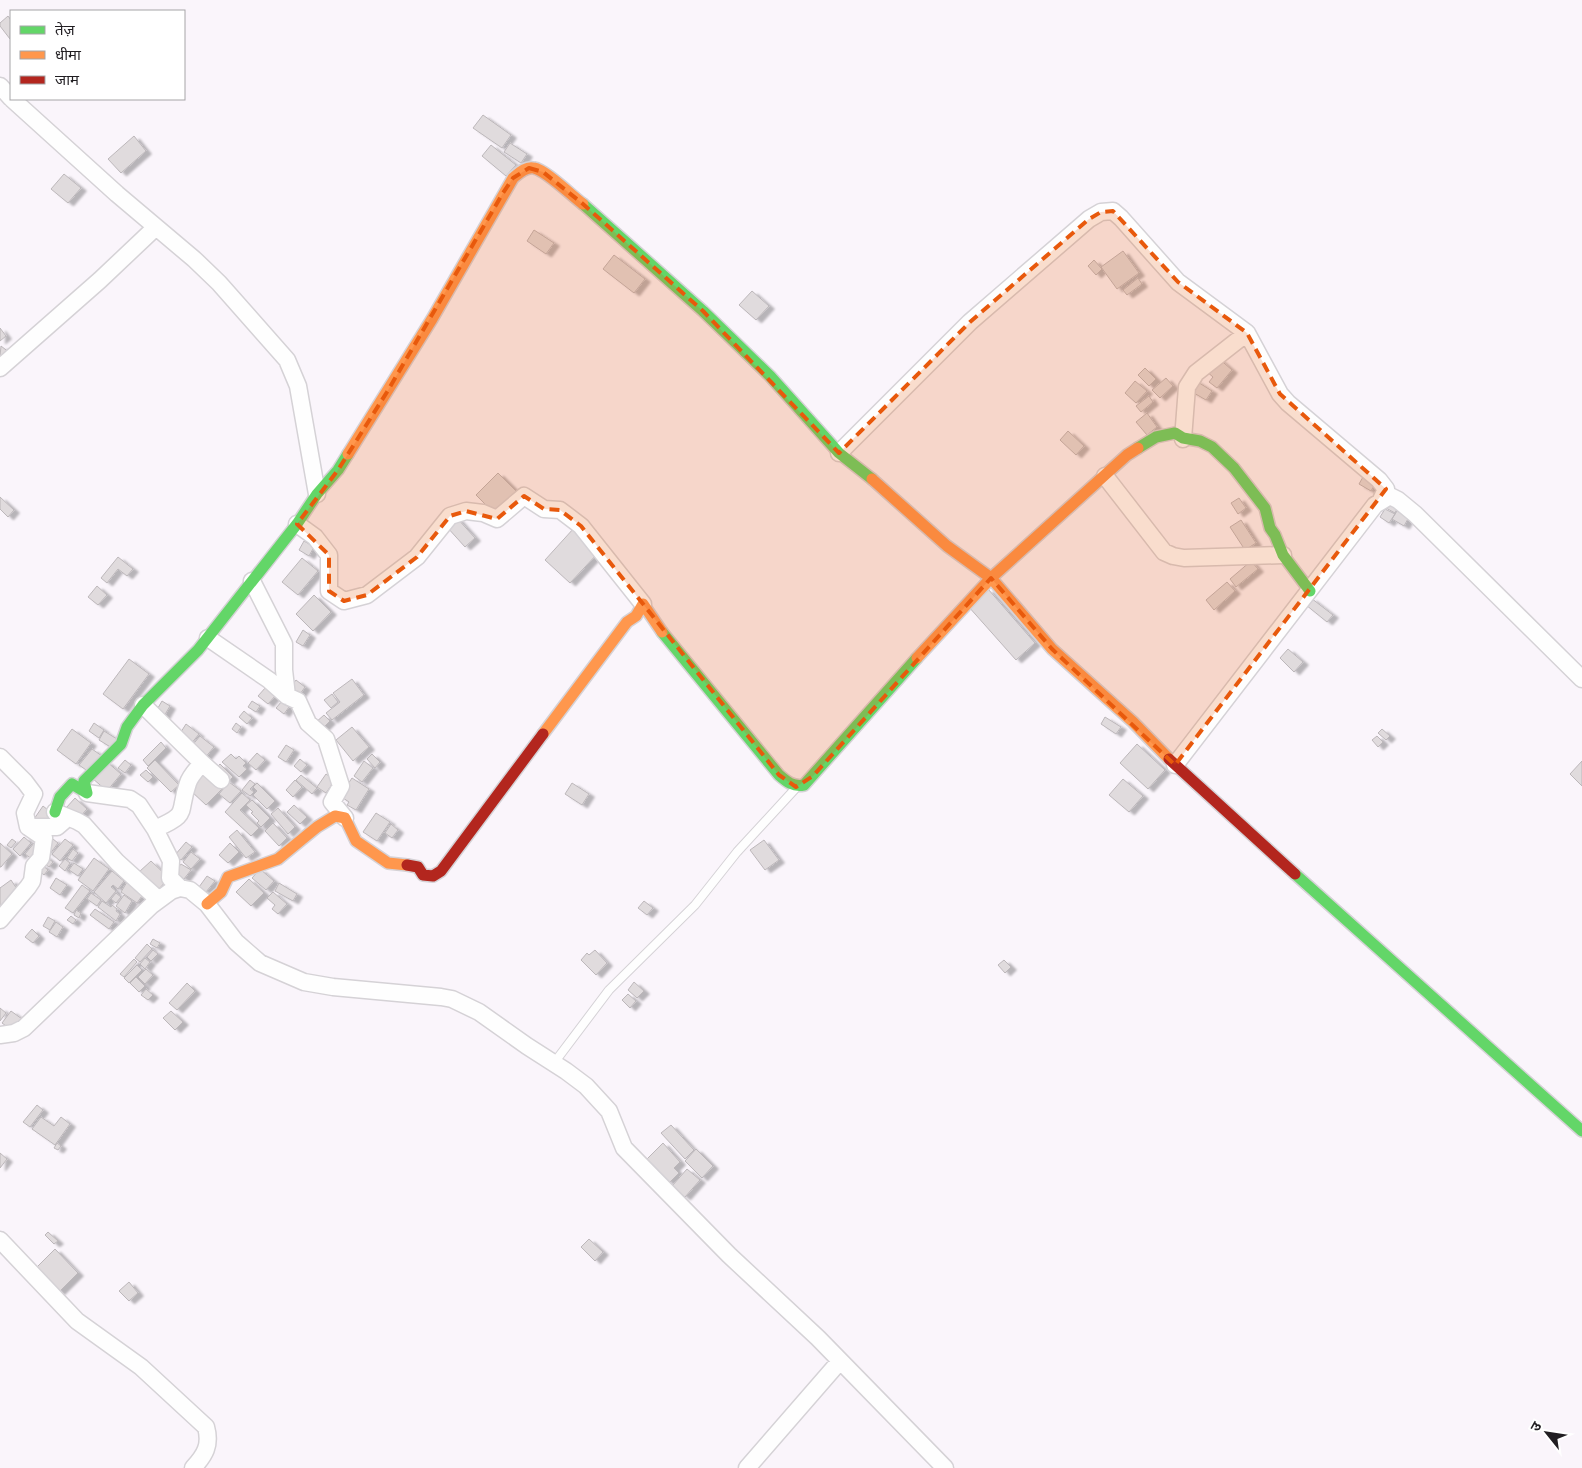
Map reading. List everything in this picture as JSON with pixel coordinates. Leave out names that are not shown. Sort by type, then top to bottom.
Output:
[{"type":"street","points":[[0,86],[10,96]]},
{"type":"street","points":[[14,100],[194,259],[219,283],[287,360],[298,386],[317,494]]},
{"type":"street","points":[[87,793],[84,781],[121,744],[127,726],[143,705],[208,638],[297,524],[317,494],[338,470],[432,319],[503,193],[513,178],[520,172],[529,168],[535,168],[543,172],[583,204],[702,311],[770,376],[839,453],[876,482],[946,546],[991,578],[1052,649],[1133,722],[1175,765],[1378,950],[1582,1131]]},
{"type":"street","points":[[839,453],[970,322],[1089,219],[1102,212],[1113,211],[1178,282],[1247,333],[1280,394],[1288,403],[1380,480],[1386,489],[1380,502]]},
{"type":"street","points":[[0,368],[100,280],[156,227]]},
{"type":"street","points":[[1183,439],[1187,387],[1196,374],[1247,333]]},
{"type":"street","points":[[297,524],[315,537],[329,555],[329,591],[344,602],[367,595],[417,557],[450,516],[466,511],[483,513],[497,519],[524,496],[544,509],[560,510],[581,526],[656,623],[779,775],[790,785],[796,787],[804,785],[813,776],[943,629],[991,578],[1128,455],[1156,437],[1175,433],[1183,439],[1203,441],[1222,456],[1265,508],[1270,528],[1284,555],[1310,591]]},
{"type":"street","points":[[1105,476],[1164,552],[1173,556],[1184,558],[1284,555]]},
{"type":"street","points":[[1175,765],[1375,505],[1390,496],[1409,509],[1582,679]]},
{"type":"street","points":[[252,581],[284,644],[287,696]]},
{"type":"street","points":[[208,638],[273,683],[287,696],[298,701],[308,723],[326,739],[341,786],[332,802],[346,818],[356,841],[388,863],[433,876],[441,872],[627,622],[636,616],[643,604]]},
{"type":"street","points":[[143,705],[221,780]]},
{"type":"street","points":[[0,757],[34,794],[25,813],[28,827],[44,838],[42,841],[41,858],[34,866],[32,881],[0,920]]},
{"type":"street","points":[[155,829],[175,820],[181,814],[188,782],[202,763]]},
{"type":"street","points":[[55,812],[60,797],[72,784],[87,793],[130,799],[139,805],[155,829],[171,861],[170,878],[180,888]]},
{"type":"street","points":[[28,827],[57,827],[64,821],[55,812]]},
{"type":"street","points":[[55,812],[84,825],[116,862],[159,900]]},
{"type":"street","points":[[207,904],[221,892],[228,877],[278,859],[328,819],[335,816],[346,818]]},
{"type":"street","points":[[0,1035],[14,1034],[24,1028],[159,900],[171,891],[180,888],[190,890],[207,904],[230,935],[248,954],[260,963],[279,972],[304,982],[333,987],[414,996],[442,997],[465,1004],[586,1086],[609,1111],[624,1148],[729,1256],[811,1331],[945,1468]]},
{"type":"street","points":[[0,1240],[77,1321],[141,1367],[206,1427],[208,1437],[207,1450],[193,1468]]},
{"type":"street","points":[[747,1468],[840,1361]]},
{"type":"lane","points":[[554,1063],[608,990],[695,905],[737,852],[796,787]]},
{"type":"highlighted area","points":[[529,168],[543,172],[583,204],[703,311],[839,453],[970,322],[1089,219],[1101,212],[1113,211],[1178,282],[1247,333],[1280,394],[1386,489],[1175,765],[1052,649],[991,578],[813,776],[796,787],[779,775],[581,526],[560,510],[544,509],[524,496],[497,519],[466,511],[450,516],[417,557],[367,595],[344,601],[329,591],[329,555],[297,524],[338,470],[387,392],[503,193],[513,178]]},
{"type":"building","points":[[8,16],[10,19],[10,39],[0,26],[0,23]]},
{"type":"building","points":[[483,115],[511,135],[502,148],[473,128]]},
{"type":"building","points":[[134,136],[146,151],[121,173],[108,159]]},
{"type":"building","points":[[510,143],[527,154],[521,163],[504,152]]},
{"type":"building","points":[[491,145],[516,165],[506,176],[482,156]]},
{"type":"building","points":[[64,174],[81,188],[68,203],[51,189]]},
{"type":"building","points":[[534,230],[554,243],[546,254],[527,241]]},
{"type":"building","points":[[1123,251],[1139,273],[1117,289],[1101,267]]},
{"type":"building","points":[[614,255],[645,279],[634,293],[603,269]]},
{"type":"building","points":[[1094,260],[1102,269],[1096,275],[1088,266]]},
{"type":"building","points":[[1138,278],[1142,284],[1127,295],[1123,290]]},
{"type":"building","points":[[752,291],[769,306],[756,320],[739,305]]},
{"type":"building","points":[[0,328],[6,336],[0,341]]},
{"type":"building","points":[[1,346],[10,353],[5,359],[0,356]]},
{"type":"building","points":[[1217,357],[1232,370],[1217,388],[1209,382],[1213,377],[1206,371]]},
{"type":"building","points":[[1145,368],[1156,379],[1149,386],[1138,375]]},
{"type":"building","points":[[1166,378],[1173,386],[1160,398],[1152,390]]},
{"type":"building","points":[[1193,379],[1212,391],[1206,400],[1187,389]]},
{"type":"building","points":[[1135,381],[1147,391],[1136,403],[1125,393]]},
{"type":"building","points":[[1149,396],[1153,402],[1141,412],[1136,406]]},
{"type":"building","points":[[1147,413],[1157,427],[1147,435],[1136,422]]},
{"type":"building","points":[[1068,431],[1084,446],[1076,455],[1060,440]]},
{"type":"building","points":[[498,473],[518,493],[496,515],[476,495]]},
{"type":"building","points":[[1363,477],[1375,484],[1371,491],[1359,484]]},
{"type":"building","points":[[0,497],[14,510],[8,517],[0,509]]},
{"type":"building","points":[[1239,498],[1246,508],[1238,514],[1231,503]]},
{"type":"building","points":[[1390,502],[1398,507],[1395,513],[1386,508]]},
{"type":"building","points":[[1385,509],[1395,514],[1389,523],[1380,517]]},
{"type":"building","points":[[1397,511],[1409,517],[1404,526],[1392,519]]},
{"type":"building","points":[[457,518],[475,538],[465,547],[447,527]]},
{"type":"building","points":[[1241,520],[1256,543],[1245,550],[1230,527]]},
{"type":"building","points":[[574,528],[599,552],[570,583],[545,560]]},
{"type":"building","points":[[304,541],[314,547],[309,556],[299,550]]},
{"type":"building","points":[[118,557],[133,569],[127,576],[118,569],[107,583],[101,578]]},
{"type":"building","points":[[302,558],[318,571],[298,595],[282,582]]},
{"type":"building","points":[[1251,561],[1258,569],[1236,587],[1230,579]]},
{"type":"building","points":[[1227,582],[1235,591],[1214,610],[1206,600]]},
{"type":"building","points":[[97,586],[107,595],[98,605],[88,597]]},
{"type":"building","points":[[988,589],[1035,643],[1016,660],[968,606]]},
{"type":"building","points":[[314,595],[331,612],[313,631],[296,614]]},
{"type":"building","points":[[1311,598],[1333,615],[1327,622],[1306,605]]},
{"type":"building","points":[[303,630],[310,635],[303,646],[296,642]]},
{"type":"building","points":[[1288,649],[1303,662],[1294,672],[1280,658]]},
{"type":"building","points":[[129,659],[149,674],[123,709],[103,694]]},
{"type":"building","points":[[352,679],[364,695],[332,720],[326,713],[340,702],[333,693]]},
{"type":"building","points":[[296,680],[305,687],[298,697],[288,690]]},
{"type":"building","points":[[266,687],[276,695],[268,704],[258,696]]},
{"type":"building","points":[[332,694],[338,702],[331,708],[324,700]]},
{"type":"building","points":[[162,701],[170,706],[163,718],[155,713]]},
{"type":"building","points":[[252,701],[260,706],[256,712],[248,707]]},
{"type":"building","points":[[282,701],[289,707],[284,714],[276,708]]},
{"type":"building","points":[[244,711],[252,718],[247,724],[239,717]]},
{"type":"building","points":[[324,715],[330,721],[321,730],[315,723]]},
{"type":"building","points":[[1105,717],[1121,727],[1116,734],[1101,724]]},
{"type":"building","points":[[94,723],[104,730],[99,738],[89,731]]},
{"type":"building","points":[[236,723],[241,727],[237,733],[232,729]]},
{"type":"building","points":[[186,724],[199,734],[191,744],[179,735]]},
{"type":"building","points":[[352,727],[369,747],[353,761],[336,740]]},
{"type":"building","points":[[72,729],[91,743],[76,764],[57,750]]},
{"type":"building","points":[[1382,729],[1390,736],[1386,740],[1378,733]]},
{"type":"building","points":[[104,731],[117,739],[112,748],[99,740]]},
{"type":"building","points":[[200,736],[214,747],[204,759],[190,748]]},
{"type":"building","points":[[1377,736],[1383,742],[1378,747],[1372,740]]},
{"type":"building","points":[[161,742],[166,748],[148,766],[143,760]]},
{"type":"building","points":[[1137,744],[1165,770],[1148,789],[1120,763]]},
{"type":"building","points":[[286,745],[294,750],[286,762],[278,757]]},
{"type":"building","points":[[92,749],[102,756],[89,772],[79,765]]},
{"type":"building","points":[[257,753],[265,760],[256,770],[248,763]]},
{"type":"building","points":[[231,754],[236,759],[239,756],[246,763],[243,766],[247,769],[239,777],[222,762]]},
{"type":"building","points":[[372,754],[380,762],[375,768],[367,759]]},
{"type":"building","points":[[300,759],[307,765],[301,772],[294,766]]},
{"type":"building","points":[[125,760],[131,765],[125,773],[118,768]]},
{"type":"building","points":[[155,760],[179,785],[171,792],[147,768]]},
{"type":"building","points":[[106,761],[121,774],[107,791],[92,778]]},
{"type":"building","points":[[364,761],[373,768],[362,782],[354,776]]},
{"type":"building","points":[[1582,761],[1582,786],[1570,774]]},
{"type":"building","points":[[220,764],[233,777],[228,782],[215,769]]},
{"type":"building","points":[[146,770],[153,777],[148,782],[140,775]]},
{"type":"building","points":[[206,772],[223,788],[206,805],[190,790]]},
{"type":"building","points":[[326,774],[335,780],[326,793],[317,787]]},
{"type":"building","points":[[301,775],[317,788],[312,794],[296,780]]},
{"type":"building","points":[[352,778],[369,789],[356,810],[347,805],[349,802],[340,796]]},
{"type":"building","points":[[1123,779],[1143,796],[1129,812],[1109,795]]},
{"type":"building","points":[[250,780],[255,784],[250,789],[254,792],[250,796],[242,790]]},
{"type":"building","points":[[295,780],[302,787],[293,797],[286,790]]},
{"type":"building","points":[[229,782],[241,791],[230,803],[219,794]]},
{"type":"building","points":[[257,783],[275,801],[267,809],[253,795],[257,791],[253,787]]},
{"type":"building","points":[[572,783],[589,794],[582,805],[565,794]]},
{"type":"building","points":[[242,793],[250,800],[240,810],[259,828],[251,836],[225,812]]},
{"type":"building","points":[[75,798],[87,809],[78,819],[66,808]]},
{"type":"building","points":[[252,800],[270,818],[261,827],[257,823],[259,821],[251,813],[253,812],[246,805]]},
{"type":"building","points":[[294,805],[307,817],[300,824],[287,812]]},
{"type":"building","points":[[43,806],[53,814],[44,827],[34,819]]},
{"type":"building","points":[[278,808],[295,827],[288,834],[271,814]]},
{"type":"building","points":[[376,813],[390,822],[377,841],[363,832]]},
{"type":"building","points":[[273,823],[287,838],[279,846],[265,831]]},
{"type":"building","points":[[391,824],[398,830],[392,838],[385,833]]},
{"type":"building","points":[[237,830],[255,852],[246,858],[229,837]]},
{"type":"building","points":[[24,837],[31,843],[20,856],[13,849]]},
{"type":"building","points":[[12,839],[16,842],[11,848],[7,845]]},
{"type":"building","points":[[53,839],[58,843],[50,854],[45,850]]},
{"type":"building","points":[[65,839],[73,845],[60,861],[52,854]]},
{"type":"building","points":[[764,840],[779,860],[765,870],[750,850]]},
{"type":"building","points":[[186,842],[192,847],[181,860],[175,855]]},
{"type":"building","points":[[0,843],[12,854],[1,867],[0,867]]},
{"type":"building","points":[[34,843],[42,849],[33,860],[25,854]]},
{"type":"building","points":[[230,843],[239,852],[228,863],[219,855]]},
{"type":"building","points":[[73,849],[78,853],[72,861],[67,858]]},
{"type":"building","points":[[191,852],[200,859],[191,869],[183,862]]},
{"type":"building","points":[[44,855],[53,862],[49,867],[41,861]]},
{"type":"building","points":[[94,858],[109,869],[93,891],[78,880]]},
{"type":"building","points":[[65,859],[70,863],[65,871],[59,866]]},
{"type":"building","points":[[151,861],[169,878],[158,890],[139,872]]},
{"type":"building","points":[[74,863],[83,869],[78,876],[69,870]]},
{"type":"building","points":[[41,864],[48,870],[44,875],[37,869]]},
{"type":"building","points":[[181,864],[191,870],[184,879],[175,872]]},
{"type":"building","points":[[260,869],[274,881],[266,890],[252,878]]},
{"type":"building","points":[[112,871],[124,881],[118,889],[113,885],[111,887],[116,891],[106,903],[94,892]]},
{"type":"building","points":[[207,876],[215,881],[206,892],[199,887]]},
{"type":"building","points":[[56,878],[67,885],[60,895],[50,888]]},
{"type":"building","points":[[249,879],[264,893],[251,906],[236,892]]},
{"type":"building","points":[[11,880],[21,895],[0,909],[0,888]]},
{"type":"building","points":[[127,882],[144,893],[137,903],[121,892]]},
{"type":"building","points":[[279,883],[297,894],[293,901],[275,891]]},
{"type":"building","points":[[82,885],[90,891],[73,913],[65,908]]},
{"type":"building","points":[[273,892],[287,904],[278,914],[272,909],[275,905],[267,898]]},
{"type":"building","points":[[91,893],[101,900],[97,906],[87,899]]},
{"type":"building","points":[[116,893],[121,897],[116,903],[111,899]]},
{"type":"building","points":[[124,895],[132,901],[125,913],[116,906]]},
{"type":"building","points":[[102,901],[117,909],[116,911],[120,914],[116,921],[98,907]]},
{"type":"building","points":[[644,901],[653,908],[647,915],[638,908]]},
{"type":"building","points":[[95,909],[114,922],[109,929],[90,915]]},
{"type":"building","points":[[76,910],[81,913],[79,918],[74,915]]},
{"type":"building","points":[[71,916],[76,920],[73,924],[67,920]]},
{"type":"building","points":[[48,917],[55,921],[50,930],[43,926]]},
{"type":"building","points":[[56,922],[63,927],[57,937],[49,932]]},
{"type":"building","points":[[32,929],[39,936],[33,943],[25,937]]},
{"type":"building","points":[[153,939],[160,943],[157,948],[150,944]]},
{"type":"building","points":[[147,944],[152,949],[140,962],[135,958]]},
{"type":"building","points":[[153,950],[158,954],[151,961],[147,957]]},
{"type":"building","points":[[595,950],[607,963],[596,975],[581,960],[587,953],[589,955]]},
{"type":"building","points":[[145,958],[150,962],[145,969],[140,964]]},
{"type":"building","points":[[134,959],[137,962],[124,977],[120,974]]},
{"type":"building","points":[[1004,960],[1011,967],[1005,973],[998,965]]},
{"type":"building","points":[[137,965],[142,970],[129,983],[124,978]]},
{"type":"building","points":[[146,969],[153,975],[145,984],[138,977]]},
{"type":"building","points":[[136,977],[145,986],[139,992],[130,983]]},
{"type":"building","points":[[634,982],[644,991],[637,998],[628,990]]},
{"type":"building","points":[[187,983],[195,991],[177,1010],[169,1003]]},
{"type":"building","points":[[146,989],[153,995],[148,1000],[141,995]]},
{"type":"building","points":[[628,994],[636,1001],[630,1008],[622,1000]]},
{"type":"building","points":[[0,1008],[6,1013],[0,1021]]},
{"type":"building","points":[[11,1011],[22,1019],[13,1031],[2,1023]]},
{"type":"building","points":[[171,1011],[183,1022],[175,1030],[163,1018]]},
{"type":"building","points":[[37,1105],[43,1110],[30,1127],[23,1122]]},
{"type":"building","points":[[41,1117],[54,1126],[61,1117],[70,1124],[55,1145],[32,1129]]},
{"type":"building","points":[[671,1125],[694,1150],[685,1159],[661,1133]]},
{"type":"building","points":[[57,1143],[61,1146],[58,1150],[54,1148]]},
{"type":"building","points":[[663,1143],[680,1162],[674,1168],[679,1173],[669,1183],[647,1159]]},
{"type":"building","points":[[696,1149],[713,1166],[702,1178],[685,1161]]},
{"type":"building","points":[[0,1153],[7,1159],[0,1168]]},
{"type":"building","points":[[687,1169],[700,1180],[685,1197],[672,1186]]},
{"type":"building","points":[[48,1232],[58,1241],[54,1244],[45,1235]]},
{"type":"building","points":[[589,1239],[603,1252],[595,1261],[581,1247]]},
{"type":"building","points":[[55,1249],[78,1273],[59,1292],[36,1268]]},
{"type":"building","points":[[129,1282],[138,1293],[129,1301],[119,1291]]},
{"type":"traffic: fast","points":[[583,204],[703,311],[770,376],[839,453],[872,479]]},
{"type":"traffic: fast","points":[[1138,448],[1156,437],[1175,433],[1183,438],[1200,441],[1212,447],[1234,468],[1265,508],[1270,528],[1283,555],[1310,591]]},
{"type":"traffic: fast","points":[[55,812],[60,797],[72,784],[87,793],[84,781],[121,744],[127,727],[143,705],[198,650],[297,524],[317,494],[338,470],[348,454]]},
{"type":"traffic: fast","points":[[662,632],[779,775],[793,785],[804,785],[917,658]]},
{"type":"traffic: fast","points":[[1295,874],[1582,1131]]},
{"type":"traffic: slow","points":[[348,454],[432,319],[513,178],[523,170],[534,168],[552,178],[583,204]]},
{"type":"traffic: slow","points":[[917,658],[991,578],[1127,455],[1138,448]]},
{"type":"traffic: slow","points":[[872,479],[947,546],[991,578],[1052,649],[1133,722],[1169,759]]},
{"type":"traffic: slow","points":[[543,734],[627,622],[636,616],[643,604],[662,632]]},
{"type":"traffic: slow","points":[[207,904],[221,892],[228,877],[278,859],[317,827],[335,816],[345,818],[356,841],[388,863],[407,865]]},
{"type":"traffic: jam","points":[[407,865],[418,867],[423,875],[433,876],[441,871],[543,734]]},
{"type":"traffic: jam","points":[[1169,759],[1295,874]]}]
